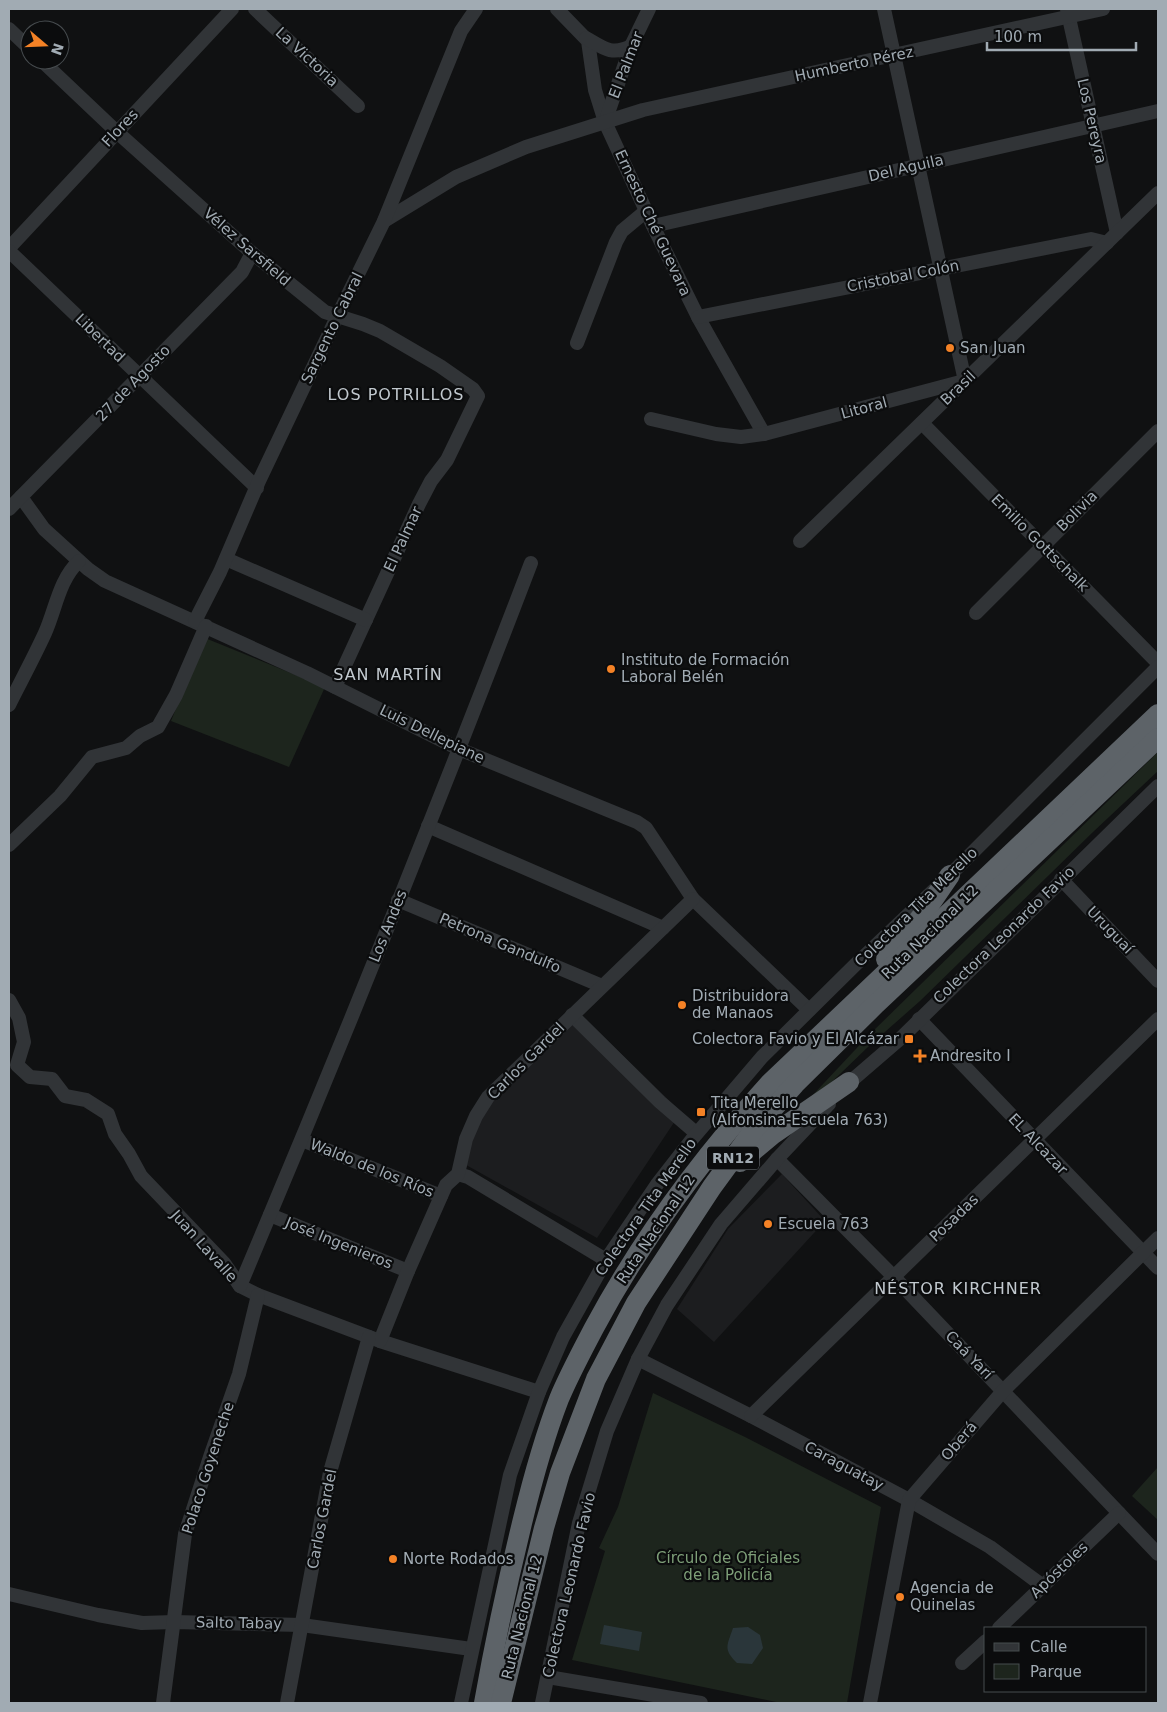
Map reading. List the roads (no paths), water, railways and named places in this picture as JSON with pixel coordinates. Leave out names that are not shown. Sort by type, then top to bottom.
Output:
[{"type":"highway","name":"Ruta Nacional 12","points":[[484,1703],[507,1582],[536,1469],[556,1407],[582,1351],[614,1292],[656,1224],[736,1120],[770,1084],[1158,714]]},
{"type":"highway","name":"Ruta Nacional 12","points":[[501,1703],[544,1528],[560,1472],[596,1380],[636,1303],[675,1241],[753,1131],[795,1084],[876,1004],[1158,738]]},
{"type":"highway","points":[[826,1031],[924,913],[950,875]]},
{"type":"highway","points":[[712,1187],[772,1135],[849,1082]]},
{"type":"highway","points":[[474,1703],[495,1638]]},
{"type":"street","name":"Flores","points":[[9,249],[232,9]]},
{"type":"street","name":"La Victoria","points":[[255,9],[358,106]]},
{"type":"street","name":"Sargento Cabral","points":[[9,845],[60,796],[92,757],[126,748],[140,736],[158,727],[176,695],[208,598],[336,317],[384,221],[461,31],[476,9]]},
{"type":"street","points":[[557,9],[586,38],[604,49],[622,51],[631,46]]},
{"type":"street","name":"El Palmar","points":[[605,122],[631,46],[649,9]]},
{"type":"street","points":[[884,9],[965,381]]},
{"type":"street","name":"Humberto Pérez","points":[[384,221],[456,177],[526,147],[643,110],[894,55],[1068,12],[1103,9]]},
{"type":"street","name":"Los Pereyra","points":[[1068,12],[1117,233]]},
{"type":"street","points":[[9,29],[20,39]]},
{"type":"street","name":"Ernesto Ché Guevara","points":[[586,38],[595,90],[605,122],[698,318],[764,434]]},
{"type":"street","name":"Vélez Sarsfield","points":[[52,70],[117,132],[252,253],[325,312],[362,324],[410,347],[474,389],[478,396]]},
{"type":"street","name":"Del Aguila","points":[[653,226],[1158,111]]},
{"type":"street","name":"Brasil","points":[[800,541],[1158,192]]},
{"type":"street","points":[[577,343],[616,242],[622,231],[646,211]]},
{"type":"street","name":"Cristobal Colón","points":[[698,318],[1091,239],[1107,243]]},
{"type":"street","name":"Libertad","points":[[9,249],[257,488]]},
{"type":"street","name":"27 de Agosto","points":[[9,509],[242,272],[252,253]]},
{"type":"street","name":"Litoral","points":[[651,419],[716,434],[741,437],[764,434],[965,381]]},
{"type":"street","name":"El Palmar","points":[[336,687],[419,504],[431,481],[447,460],[478,396]]},
{"type":"street","name":"Emilio Gottschalk","points":[[922,423],[1158,662]]},
{"type":"street","name":"Bolivia","points":[[976,613],[1158,431]]},
{"type":"street","name":"Luis Dellepiane","points":[[21,497],[44,529],[79,561],[105,581],[336,687],[459,749],[637,822],[646,828],[693,899],[809,1010]]},
{"type":"street","points":[[226,559],[366,620]]},
{"type":"street","points":[[9,705],[45,632],[63,583],[70,570],[79,561]]},
{"type":"street","name":"Los Andes","points":[[240,1286],[302,1140],[459,749],[531,563]]},
{"type":"street","name":"Colectora Tita Merello","points":[[461,1703],[510,1475],[539,1392],[563,1336],[606,1260],[658,1183],[696,1133],[762,1057],[950,875],[1158,667]]},
{"type":"street","name":"Colectora Leonardo Favio","points":[[542,1703],[579,1523],[608,1431],[638,1359],[667,1305],[716,1231],[777,1159],[849,1082],[901,1038],[1061,879],[1158,786]]},
{"type":"street","points":[[428,826],[663,928]]},
{"type":"street","name":"Uruguaí","points":[[1061,879],[1158,981]]},
{"type":"street","name":"Carlos Gardel","points":[[287,1703],[330,1472],[375,1339],[446,1185],[458,1174],[466,1139],[476,1116],[488,1097],[693,899]]},
{"type":"street","name":"Petrona Gandulfo","points":[[398,900],[602,986]]},
{"type":"street","name":"Juan Lavalle","points":[[9,1000],[19,1018],[24,1042],[13,1069],[30,1077],[52,1079],[65,1096],[86,1100],[108,1114],[115,1134],[141,1176],[224,1263],[240,1286],[258,1295],[375,1339],[539,1392]]},
{"type":"street","points":[[572,1015],[660,1102],[696,1133]]},
{"type":"street","name":"EL Alcazar","points":[[919,1019],[1158,1268]]},
{"type":"street","name":"Posadas","points":[[751,1416],[1158,1019]]},
{"type":"street","name":"Waldo de los Ríos","points":[[302,1140],[441,1196]]},
{"type":"street","name":"Caá Yarí","points":[[777,1159],[1003,1390],[1158,1554]]},
{"type":"street","points":[[458,1174],[468,1177],[606,1260]]},
{"type":"street","name":"José Ingenieros","points":[[270,1215],[408,1270]]},
{"type":"street","name":"Oberá","points":[[870,1703],[909,1500],[1003,1390],[1158,1238]]},
{"type":"street","name":"Polaco Goyeneche","points":[[163,1703],[185,1534],[239,1374],[258,1295]]},
{"type":"street","name":"Caraguatay","points":[[638,1359],[751,1416],[909,1500],[990,1547],[1043,1586]]},
{"type":"street","name":"Apóstoles","points":[[1000,1627],[1119,1513]]},
{"type":"street","name":"Salto Tabay","points":[[9,1594],[98,1615],[142,1623],[302,1625],[472,1649]]},
{"type":"street","points":[[962,1663],[984,1643]]},
{"type":"street","points":[[548,1676],[701,1703]]},
{"type":"place","name":"San Juan","points":[[950,348]]},
{"type":"place","name":"Instituto de Formación Laboral Belén","points":[[611,669]]},
{"type":"place","name":"Distribuidora de Manaos","points":[[682,1005]]},
{"type":"place","name":"Colectora Favio y El Alcázar","points":[[909,1039]]},
{"type":"place","name":"Andresito I","points":[[920,1056]]},
{"type":"place","name":"Tita Merello (Alfonsina-Escuela 763)","points":[[701,1112]]},
{"type":"place","name":"Escuela 763","points":[[768,1224]]},
{"type":"place","name":"Norte Rodados","points":[[393,1559]]},
{"type":"place","name":"Agencia de Quinelas","points":[[900,1597]]},
{"type":"district","name":"LOS POTRILLOS","points":[[396,394]]},
{"type":"district","name":"SAN MARTÍN","points":[[388,674]]},
{"type":"district","name":"NÉSTOR KIRCHNER","points":[[958,1288]]},
{"type":"park label","name":"Círculo de Oficiales de la Policía","points":[[728,1566]]}]
